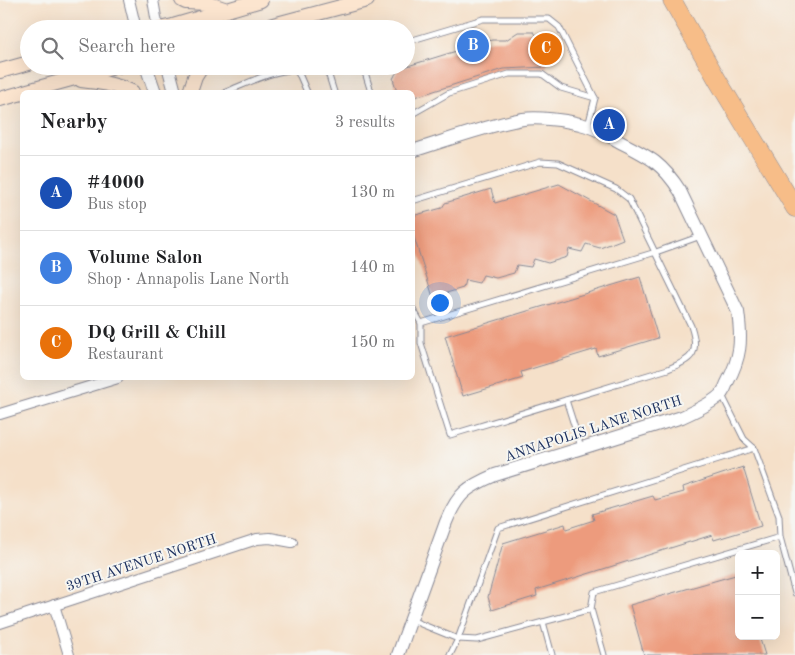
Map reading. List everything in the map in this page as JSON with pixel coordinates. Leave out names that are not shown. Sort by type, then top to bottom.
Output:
[{"type":"highway","points":[[672,0],[718,81],[795,208]]},
{"type":"main road","points":[[182,0],[206,3],[226,10]]},
{"type":"main road","points":[[193,20],[261,0]]},
{"type":"main road","points":[[292,20],[367,0]]},
{"type":"main road","points":[[0,71],[20,65]]},
{"type":"main road","points":[[33,90],[85,75]]},
{"type":"main road","points":[[191,90],[196,75]]},
{"type":"main road","points":[[70,79],[104,82],[127,90]]},
{"type":"main road","points":[[0,99],[20,94]]},
{"type":"street","points":[[129,0],[134,20]]},
{"type":"street","points":[[153,0],[157,20]]},
{"type":"street","points":[[149,75],[153,90]]},
{"type":"street","points":[[170,75],[174,90]]},
{"type":"street","name":"ANNAPOLIS LANE NORTH","points":[[398,655],[446,522],[460,496],[480,482],[495,475],[682,417],[702,408],[721,394],[732,376],[739,356],[741,334],[738,312],[680,191],[671,177],[644,154],[588,126],[553,119],[525,119],[498,125],[415,150]]},
{"type":"street","points":[[0,414],[111,380]]},
{"type":"street","name":"39TH AVENUE NORTH","points":[[0,623],[257,539],[270,538],[292,542]]},
{"type":"street","points":[[54,605],[69,655]]},
{"type":"lane","points":[[415,39],[483,18],[549,19],[559,27],[595,98],[588,126]]},
{"type":"lane","points":[[415,112],[449,92],[509,74],[542,74],[561,88],[595,98]]},
{"type":"lane","points":[[230,90],[270,75]]},
{"type":"lane","points":[[299,75],[306,90]]},
{"type":"lane","points":[[328,75],[333,90]]},
{"type":"lane","points":[[366,75],[370,90]]},
{"type":"lane","points":[[415,200],[540,162],[558,163],[616,190],[629,199],[656,252],[696,340],[693,354],[683,363],[668,369],[450,435],[421,343],[421,323],[415,312]]},
{"type":"lane","points":[[421,323],[656,252],[701,236]]},
{"type":"lane","points":[[721,394],[744,439],[754,448],[779,516],[780,538],[795,593]]},
{"type":"lane","points":[[566,400],[581,448]]},
{"type":"lane","points":[[450,655],[458,639],[498,528],[754,448]]},
{"type":"lane","points":[[604,655],[591,609],[594,592],[780,538]]},
{"type":"lane","points":[[411,620],[458,639],[477,640],[591,609]]},
{"type":"lane","points":[[543,622],[552,655]]},
{"type":"building","points":[[518,32],[534,32],[546,49],[547,67],[503,69],[415,97],[415,90],[396,90],[393,79],[395,75],[415,75],[415,64],[492,40],[506,40]]},
{"type":"building","points":[[559,184],[614,214],[623,239],[600,248],[586,244],[582,252],[569,249],[567,257],[548,263],[534,259],[531,267],[517,265],[514,273],[496,278],[483,275],[479,283],[465,280],[463,288],[433,297],[415,240],[415,215],[442,208],[445,203],[491,189],[495,203]]},
{"type":"building","points":[[640,277],[658,338],[598,356],[596,349],[521,372],[523,378],[463,396],[445,336]]},
{"type":"building","points":[[743,467],[761,526],[714,540],[712,535],[536,590],[537,596],[492,610],[488,597],[503,543],[565,524],[566,529],[594,520],[592,514],[653,496],[655,500],[684,492],[683,487]]},
{"type":"building","points":[[735,575],[735,640],[760,640],[765,655],[644,655],[630,605]]},
{"type":"place","name":"Volume Salon","points":[[473,46]]},
{"type":"place","name":"DQ Grill & Chill","points":[[546,49]]},
{"type":"place","name":"#4000","points":[[609,125]]}]
